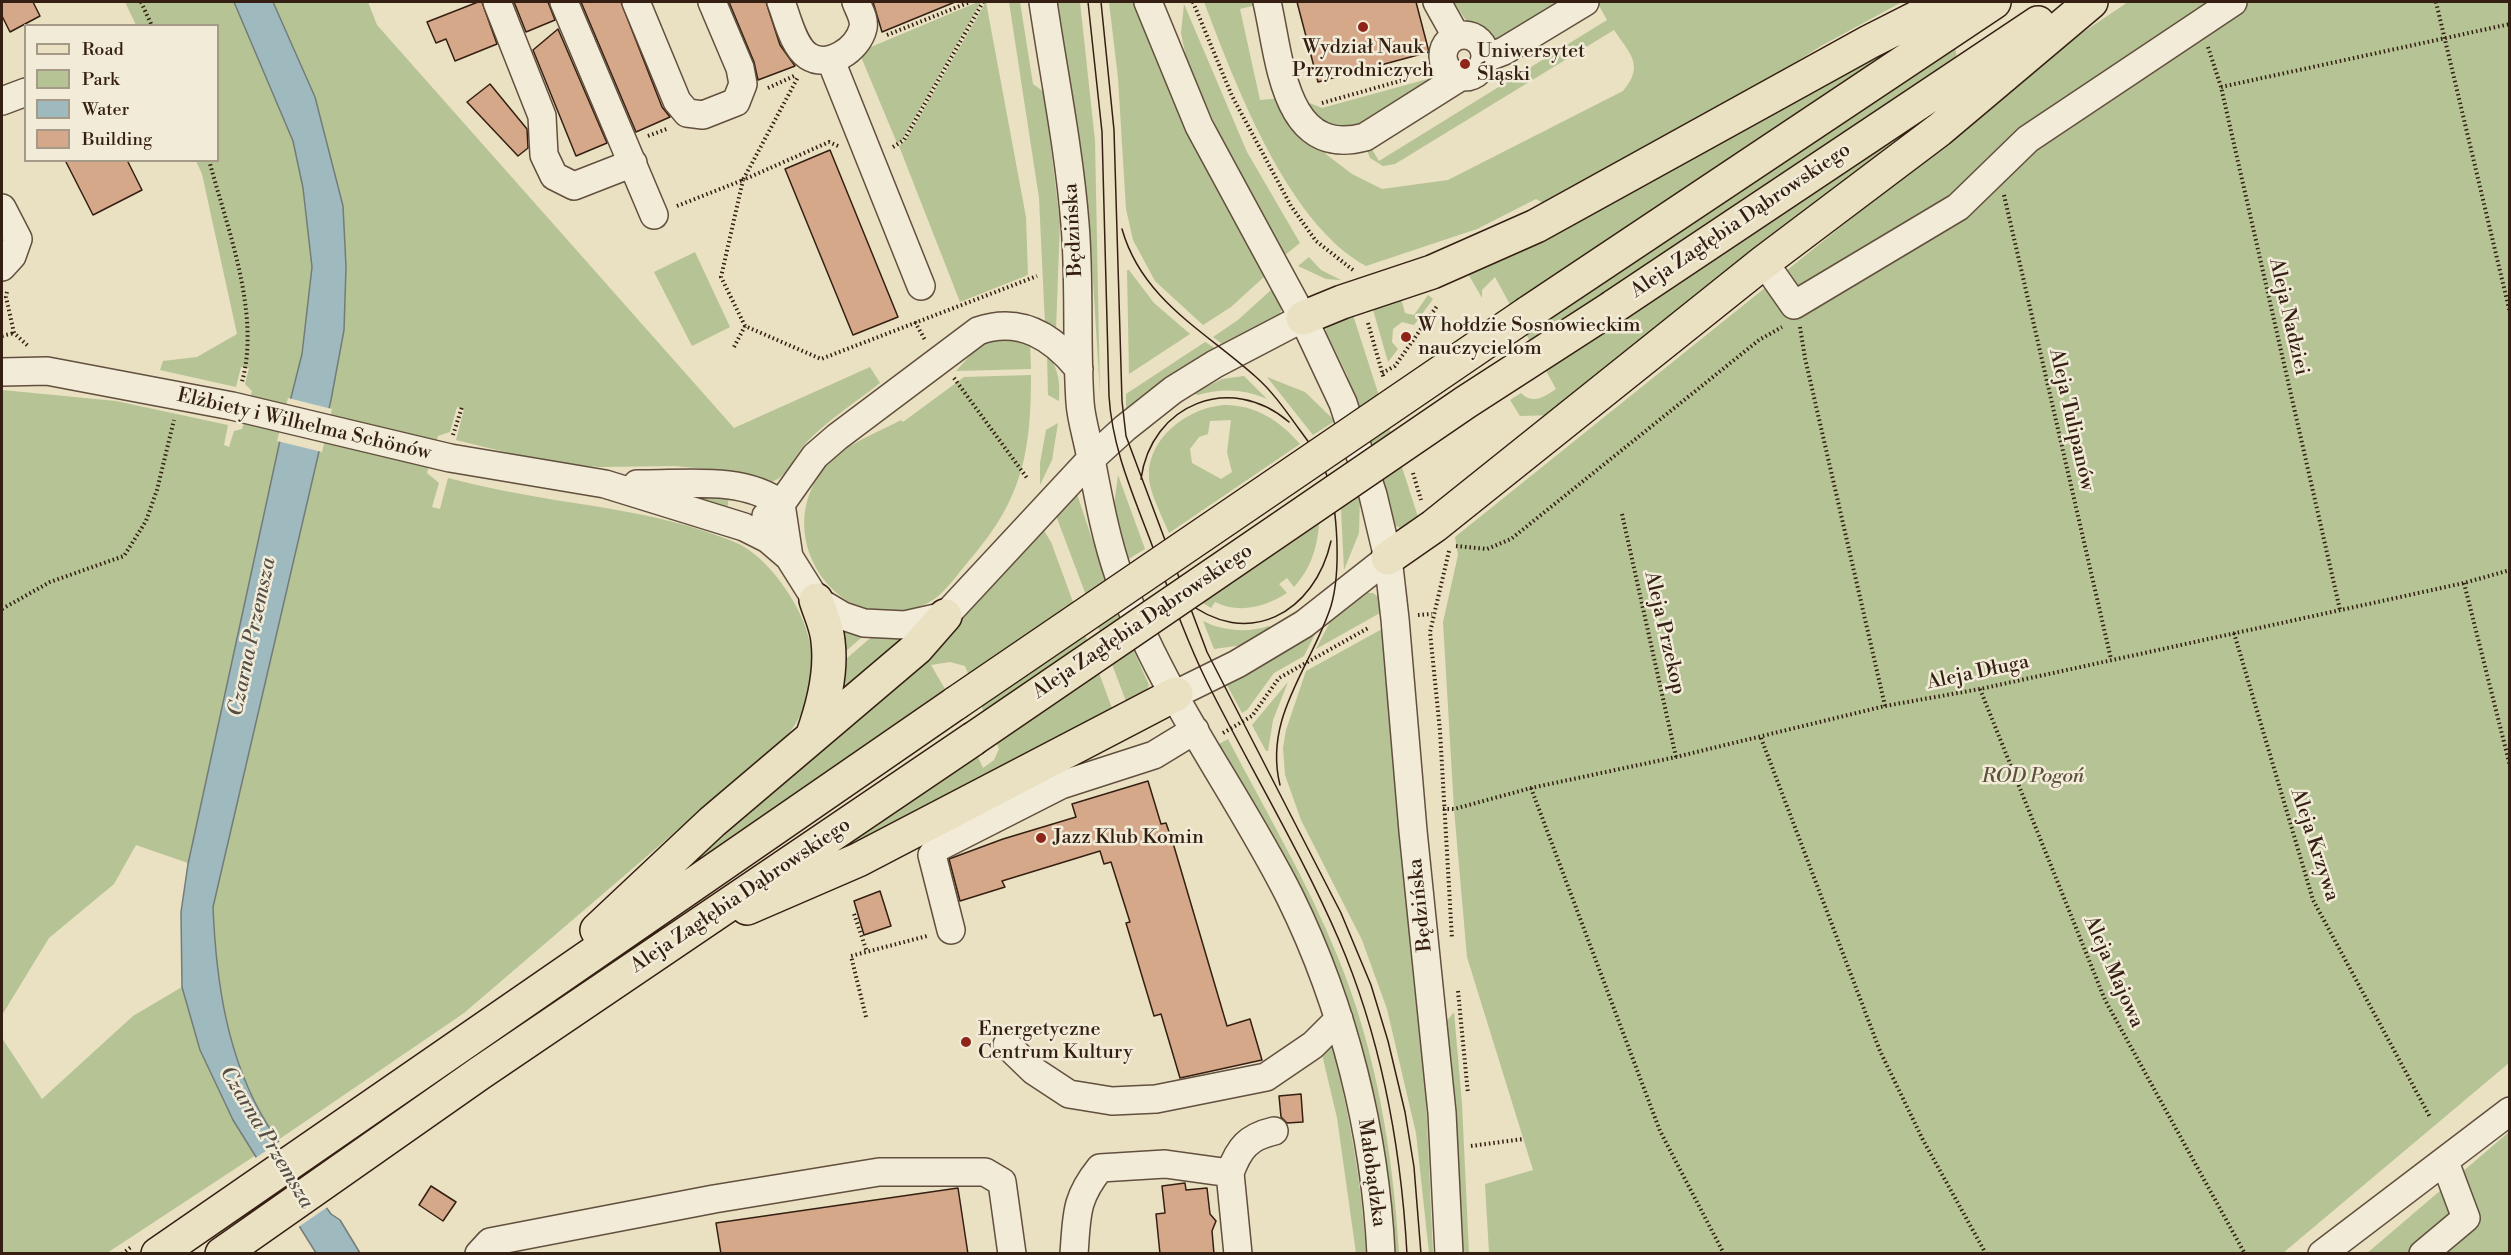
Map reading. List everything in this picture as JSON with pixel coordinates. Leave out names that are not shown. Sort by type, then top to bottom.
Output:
[{"type":"main road","points":[[1303,318],[1342,302],[1432,272],[1536,226],[1869,42],[1948,2]]},
{"type":"main road","name":"Aleja Zagłębia Dąbrowskiego","points":[[158,1254],[956,703],[1528,313],[1994,2]]},
{"type":"main road","name":"Aleja Zagłębia Dąbrowskiego","points":[[222,1254],[679,937],[1466,402],[1613,307],[2071,2]]},
{"type":"main road","points":[[1388,558],[1434,526],[1764,262],[1939,130],[2091,2]]},
{"type":"main road","points":[[812,738],[821,713],[829,669],[828,639],[816,600]]},
{"type":"main road","points":[[535,993],[712,822],[917,648],[945,616]]},
{"type":"main road","points":[[679,937],[858,860],[1176,694]]},
{"type":"street","points":[[497,2],[542,116],[544,155],[554,176],[574,186],[628,154]]},
{"type":"street","points":[[564,2],[654,215]]},
{"type":"street","points":[[636,2],[677,101],[687,113],[703,115],[736,102],[743,84],[740,68],[712,2]]},
{"type":"street","points":[[781,2],[796,40],[807,55],[820,60],[833,60],[857,41],[863,29],[863,18],[856,2]]},
{"type":"street","name":"Będzińska","points":[[1043,2],[1070,170],[1076,228],[1080,406],[1104,526],[1120,578],[1151,651],[1176,694],[1205,734],[1289,896],[1339,1019],[1358,1094]]},
{"type":"street","points":[[1267,2],[1288,96],[1295,112],[1311,131],[1330,139],[1348,142],[1365,137],[1453,72]]},
{"type":"street","points":[[1437,2],[1456,36]]},
{"type":"street","points":[[1486,58],[1504,51],[1585,2]]},
{"type":"street","points":[[1764,262],[1796,311],[1958,207],[2028,139],[2233,2]]},
{"type":"street","name":"Będzińska","points":[[1156,5],[1199,126],[1303,318],[1343,403],[1373,495],[1388,558],[1442,1113],[1449,1254]]},
{"type":"street","points":[[1465,34],[1476,38],[1484,46],[1486,58],[1481,69],[1472,76],[1453,72],[1442,58],[1443,49],[1456,36],[1465,34]]},
{"type":"street","points":[[833,60],[835,71],[921,286]]},
{"type":"street","points":[[2,101],[24,93]]},
{"type":"street","points":[[2,208],[18,239],[5,277]]},
{"type":"street","points":[[781,504],[789,557],[816,600],[843,616],[864,623],[905,625],[945,616],[1091,459],[1125,428],[1181,385],[1242,348],[1303,318]]},
{"type":"street","points":[[744,527],[765,517],[781,504],[815,456],[837,436],[978,331],[993,326],[1008,325],[1036,332],[1065,352],[1079,369]]},
{"type":"street","name":"Elżbiety i Wilhelma Schönów","points":[[2,367],[47,371],[232,405],[606,484],[744,527],[768,539],[789,557]]},
{"type":"street","name":"Elżbiety i Wilhelma Schönów","points":[[606,484],[725,486],[752,489],[768,495],[781,504]]},
{"type":"street","points":[[1176,694],[1237,664],[1304,624],[1388,558]]},
{"type":"street","points":[[949,919],[932,855],[937,848],[1061,785],[1154,755],[1205,734]]},
{"type":"street","points":[[1007,1045],[1034,1071],[1069,1094],[1112,1101],[1156,1099],[1266,1077],[1313,1045],[1339,1019]]},
{"type":"street","name":"Małobądzka","points":[[1358,1094],[1379,1219],[1381,1254]]},
{"type":"street","points":[[2322,1254],[2365,1219],[2445,1162],[2510,1111]]},
{"type":"street","points":[[1238,1254],[1230,1173],[1237,1155],[1256,1135],[1274,1131]]},
{"type":"street","points":[[2423,1254],[2466,1218],[2445,1162]]},
{"type":"street","points":[[1074,1254],[1077,1208],[1084,1188],[1100,1168],[1165,1164],[1230,1173]]},
{"type":"street","points":[[479,1254],[490,1242],[714,1199],[879,1172],[985,1172],[1002,1182],[1012,1254]]},
{"type":"path","points":[[141,2],[151,24]]},
{"type":"path","points":[[857,41],[862,46],[970,2]]},
{"type":"path","points":[[869,158],[904,140],[983,2]]},
{"type":"path","points":[[2436,2],[2510,313]]},
{"type":"path","points":[[2221,87],[2510,24]]},
{"type":"path","name":"Aleja Nadziei","points":[[2206,42],[2221,87],[2340,610]]},
{"type":"path","points":[[1314,100],[1322,103],[1453,72]]},
{"type":"path","points":[[736,102],[800,74],[742,180],[721,277],[745,326],[821,359],[1037,276]]},
{"type":"path","points":[[628,154],[703,115]]},
{"type":"path","points":[[654,215],[829,142],[841,147]]},
{"type":"path","points":[[210,162],[235,259],[249,329],[244,373]]},
{"type":"path","name":"Aleja Tulipanów","points":[[2002,187],[2111,659]]},
{"type":"path","points":[[2,336],[14,333],[6,297],[5,277]]},
{"type":"path","points":[[1382,373],[1395,366],[1437,306]]},
{"type":"path","points":[[1448,546],[1487,549],[1511,539],[1796,311],[1886,706]]},
{"type":"path","points":[[915,322],[930,348]]},
{"type":"path","points":[[734,347],[745,326]]},
{"type":"path","points":[[954,378],[1027,478]]},
{"type":"path","points":[[451,450],[462,407]]},
{"type":"path","points":[[2,609],[50,582],[124,556],[146,521],[157,490],[176,410]]},
{"type":"path","name":"Aleja Przekop","points":[[1622,514],[1676,757]]},
{"type":"path","name":"Aleja Długa","points":[[1443,808],[1454,809],[1531,788],[1761,738],[1886,706],[1980,689],[2464,583],[2510,570]]},
{"type":"path","points":[[2464,583],[2510,766]]},
{"type":"path","points":[[1418,615],[1432,614]]},
{"type":"path","points":[[1205,734],[1252,716],[1279,678],[1372,627]]},
{"type":"path","name":"Aleja Krzywa","points":[[2234,633],[2313,900],[2430,1117]]},
{"type":"path","name":"Aleja Majowa","points":[[1980,689],[2105,1000],[2245,1254]]},
{"type":"path","points":[[1761,738],[1880,1051],[1923,1140],[1986,1254]]},
{"type":"path","points":[[1531,788],[1660,1131],[1724,1254]]},
{"type":"path","points":[[854,914],[867,952]]},
{"type":"path","points":[[866,1017],[851,956],[867,952],[949,919]]},
{"type":"path","points":[[1471,1146],[1523,1139]]},
{"type":"green space","points":[[125,2],[234,2],[293,141],[303,188],[312,267],[302,354],[279,445],[188,863],[136,845],[114,884],[49,938],[2,1015],[2,390],[116,401],[228,425],[224,445],[229,447],[234,431],[242,429],[252,391],[245,384],[249,368],[241,367],[236,387],[160,370],[163,361],[197,357],[237,334],[202,174],[196,162],[219,162],[219,24],[136,24]]},
{"type":"green space","points":[[273,2],[368,2],[377,25],[734,428],[870,367],[880,383],[822,428],[804,445],[786,472],[770,482],[740,472],[674,466],[599,467],[525,457],[456,440],[464,409],[457,407],[450,432],[438,436],[427,473],[439,483],[432,507],[440,509],[448,478],[515,493],[651,517],[688,526],[739,544],[768,567],[794,602],[809,639],[812,665],[809,691],[800,715],[786,737],[464,1013],[278,1140],[248,1086],[237,1058],[222,999],[213,907],[331,400],[343,206],[315,97]]},
{"type":"green space","points":[[981,2],[902,140],[897,143],[859,52]]},
{"type":"green space","points":[[986,2],[1026,217],[1028,275],[960,302],[899,146],[906,140]]},
{"type":"green space","points":[[1009,2],[1020,2],[1033,84],[1044,92],[1060,222],[1056,330],[1045,324],[1039,198]]},
{"type":"green space","points":[[1056,2],[1080,2],[1095,141],[1100,394],[1090,232]]},
{"type":"green space","points":[[1109,2],[1134,2],[1185,130],[1265,276],[1231,307],[1203,325],[1155,281],[1133,240],[1126,209],[1118,78]]},
{"type":"green space","points":[[1204,2],[1259,2],[1260,4],[1240,9],[1260,100],[1281,98],[1327,155],[1352,174],[1382,189],[1448,180],[1623,91],[1633,74],[1633,60],[1614,30],[1395,164],[1383,166],[1370,158],[1365,145],[1369,144],[1379,161],[1607,20],[1597,2],[1902,2],[1821,46],[1710,117],[1549,206],[1536,199],[1477,229],[1366,266],[1338,246],[1312,218],[1288,185],[1248,110]]},
{"type":"green space","points":[[1454,2],[1569,2],[1503,39],[1487,38],[1472,30]]},
{"type":"green space","name":"ROD Pogoń","points":[[2128,2],[2509,2],[2509,1063],[2283,1253],[1489,1253],[1485,1184],[1533,1170],[1467,957],[1454,809],[1443,622],[1458,555],[1455,537],[2082,33]]},
{"type":"green space","points":[[1184,4],[1247,152],[1300,243],[1285,255],[1232,162],[1187,62],[1181,33]]},
{"type":"green space","points":[[1922,24],[1955,45],[1957,60],[1955,97],[1554,415],[1520,416],[1510,400],[1521,393],[1529,399],[1534,399],[1556,389],[1495,277],[1482,290],[1482,298],[1467,272]]},
{"type":"green space","points":[[1435,77],[1361,130],[1328,132],[1297,98],[1322,108]]},
{"type":"green space","points":[[695,252],[730,327],[692,346],[654,272]]},
{"type":"green space","points":[[1309,257],[1321,270],[1341,280],[1326,279],[1298,266]]},
{"type":"green space","points":[[1127,270],[1154,303],[1190,334],[1129,374]]},
{"type":"green space","points":[[1272,289],[1282,307],[1280,314],[1222,344],[1213,337],[1238,320]]},
{"type":"green space","points":[[1400,295],[1405,313],[1414,315],[1428,295],[1433,299],[1414,325],[1402,322],[1393,329],[1392,342],[1398,349],[1388,362],[1372,306]]},
{"type":"green space","points":[[1352,312],[1419,520],[1403,529],[1396,526],[1347,375],[1326,332],[1325,325]]},
{"type":"green space","points":[[992,337],[1030,341],[1031,369],[956,371],[983,341]]},
{"type":"green space","points":[[1205,342],[1215,348],[1170,375],[1126,409],[1126,394]]},
{"type":"green space","points":[[1047,354],[1058,376],[1059,401],[1048,395]]},
{"type":"green space","points":[[1031,375],[1029,427],[1021,472],[1003,513],[990,534],[954,579],[933,600],[901,612],[871,611],[845,599],[824,579],[810,554],[804,524],[809,494],[827,465],[852,445],[901,420],[903,422],[964,377]]},
{"type":"green space","points":[[1244,376],[1267,399],[1250,393],[1232,391],[1215,391],[1198,395],[1193,393],[1222,379]]},
{"type":"green space","points":[[1267,377],[1305,392],[1335,421],[1313,435]]},
{"type":"green space","points":[[1225,405],[1257,411],[1284,428],[1300,444],[1169,533],[1149,481],[1151,461],[1156,448],[1174,426],[1198,411]],"holes":[[[1231,420],[1227,452],[1232,472],[1221,479],[1192,463],[1190,449],[1199,437],[1208,434],[1210,421]]]},
{"type":"green space","points":[[1058,423],[1052,460],[1040,485],[1040,463],[1046,430]]},
{"type":"green space","points":[[1118,475],[1145,549],[1127,560],[1114,506]]},
{"type":"green space","points":[[658,491],[729,495],[727,512]]},
{"type":"green space","points":[[1077,494],[1116,611],[1149,685],[1146,693],[1127,704],[1055,513],[1071,496]]},
{"type":"green space","points":[[1360,496],[1359,533],[1344,570],[1341,509]]},
{"type":"green space","points":[[1319,524],[1315,550],[1305,573],[1294,587],[1287,578],[1279,584],[1287,593],[1270,602],[1252,607],[1233,608],[1215,602],[1211,608],[1203,603]]},
{"type":"green space","points":[[1043,529],[1051,542],[1113,711],[808,868],[977,755],[983,768],[994,760],[999,749],[965,666],[950,662],[931,665],[945,689],[681,872],[926,660]]},
{"type":"green space","points":[[1368,593],[1373,593],[1378,597],[1380,613],[1316,649],[1330,622]]},
{"type":"green space","points":[[1203,621],[1235,630],[1252,630],[1269,626],[1272,629],[1243,645],[1214,649]]},
{"type":"green space","points":[[837,622],[868,632],[838,658]]},
{"type":"green space","points":[[1382,629],[1425,1077],[1433,1253],[1429,1253],[1416,1133],[1387,1009],[1362,940],[1301,820],[1285,775],[1283,748],[1286,730],[1306,671]]},
{"type":"green space","points":[[910,632],[832,704],[839,665],[875,634]]},
{"type":"green space","points":[[1316,632],[1304,656],[1274,673],[1247,710],[1242,713],[1227,685]]},
{"type":"green space","points":[[1288,682],[1273,720],[1268,751],[1266,751],[1252,725]]},
{"type":"green space","points":[[1228,739],[1313,900],[1351,991],[1372,1064],[1387,1139],[1399,1253],[1394,1253],[1384,1166],[1369,1078],[1343,990],[1307,906],[1219,744]]},
{"type":"green space","points":[[182,987],[200,1050],[233,1120],[256,1155],[107,1253],[2,1253],[2,1038],[42,1099],[133,1016]]},
{"type":"green space","points":[[1454,1012],[1462,1104],[1469,1253],[1460,1250],[1446,1022]]},
{"type":"green space","points":[[1331,1039],[1353,1146],[1366,1253],[1356,1253],[1337,1118],[1321,1050]]},
{"type":"green space","points":[[2509,1132],[2509,1253],[2366,1254]]},
{"type":"water","name":"Czarna Przemsza","points":[[234,2],[273,2],[315,97],[343,206],[346,267],[344,330],[331,400],[213,907],[217,963],[233,1046],[253,1099],[282,1147],[331,1214],[340,1220],[360,1253],[316,1253],[233,1120],[200,1050],[182,987],[181,912],[188,864],[279,445],[302,354],[312,267],[303,188],[293,141]]},
{"type":"pier","points":[[288,398],[332,409],[322,452],[277,441]]},
{"type":"pier","points":[[282,1140],[329,1206],[297,1228],[254,1159]]},
{"type":"building","points":[[2,2],[33,2],[40,16],[10,32],[2,16]]},
{"type":"building","points":[[482,2],[497,44],[455,61],[446,39],[436,43],[427,22]]},
{"type":"building","points":[[514,2],[548,2],[555,20],[526,32]]},
{"type":"building","points":[[581,2],[621,2],[662,107],[670,117],[636,132]]},
{"type":"building","points":[[729,2],[766,2],[780,45],[795,66],[758,80],[754,62]]},
{"type":"building","points":[[873,2],[955,2],[882,32]]},
{"type":"building","name":"Wydział Nauk Przyrodniczych","points":[[1297,2],[1416,2],[1429,52],[1318,82]]},
{"type":"building","points":[[558,29],[607,143],[576,156],[533,50]]},
{"type":"building","points":[[490,84],[527,129],[528,148],[518,156],[467,102]]},
{"type":"building","points":[[830,150],[898,317],[853,335],[785,169]]},
{"type":"building","points":[[66,162],[128,162],[142,190],[93,215]]},
{"type":"building","points":[[1148,781],[1161,824],[1166,823],[1173,843],[1227,1026],[1250,1019],[1262,1060],[1180,1078],[1161,1014],[1154,1016],[1126,923],[1130,922],[1111,862],[1104,864],[1100,851],[1002,881],[1005,887],[960,901],[949,859],[1003,839],[1076,817],[1072,804]]},
{"type":"building","points":[[880,891],[891,926],[864,935],[854,901]]},
{"type":"building","points":[[1301,1094],[1303,1122],[1287,1123],[1281,1117],[1279,1096]]},
{"type":"building","points":[[1185,1183],[1186,1190],[1207,1188],[1210,1214],[1216,1221],[1212,1231],[1214,1254],[1160,1254],[1156,1214],[1165,1213],[1162,1186]]},
{"type":"building","points":[[431,1186],[456,1202],[443,1221],[419,1205]]},
{"type":"building","points":[[958,1188],[968,1254],[721,1254],[716,1223]]},
{"type":"tram line","points":[[1088,2],[1102,132],[1109,396],[1118,450],[1176,610],[1199,664],[1324,907],[1354,977],[1377,1054],[1394,1133],[1407,1254]]},
{"type":"tram line","points":[[1101,2],[1114,130],[1122,401],[1126,436],[1207,652],[1341,913],[1371,985],[1388,1041],[1405,1112],[1414,1167],[1421,1254]]},
{"type":"tram line","points":[[1122,229],[1131,254],[1144,276],[1160,295],[1196,329],[1268,389],[1322,463],[1331,490],[1337,541],[1334,592],[1323,628],[1292,692],[1284,714],[1278,737],[1277,760],[1280,785]]},
{"type":"tram line","points":[[1141,479],[1148,453],[1160,431],[1177,415],[1197,404],[1219,398],[1243,399],[1266,407],[1289,422]]},
{"type":"tram line","points":[[1185,600],[1208,615],[1232,622],[1254,623],[1275,617],[1294,605],[1310,588],[1323,566],[1331,541]]},
{"type":"place","name":"Wydział Nauk Przyrodniczych","points":[[1363,27]]},
{"type":"place","name":"Uniwersytet Śląski","points":[[1465,64]]},
{"type":"place","name":"W hołdzie Sosnowieckim nauczycielom","points":[[1406,337]]},
{"type":"place","name":"Jazz Klub Komin","points":[[1041,838]]},
{"type":"place","name":"Energetyczne Centrum Kultury","points":[[966,1042]]}]
